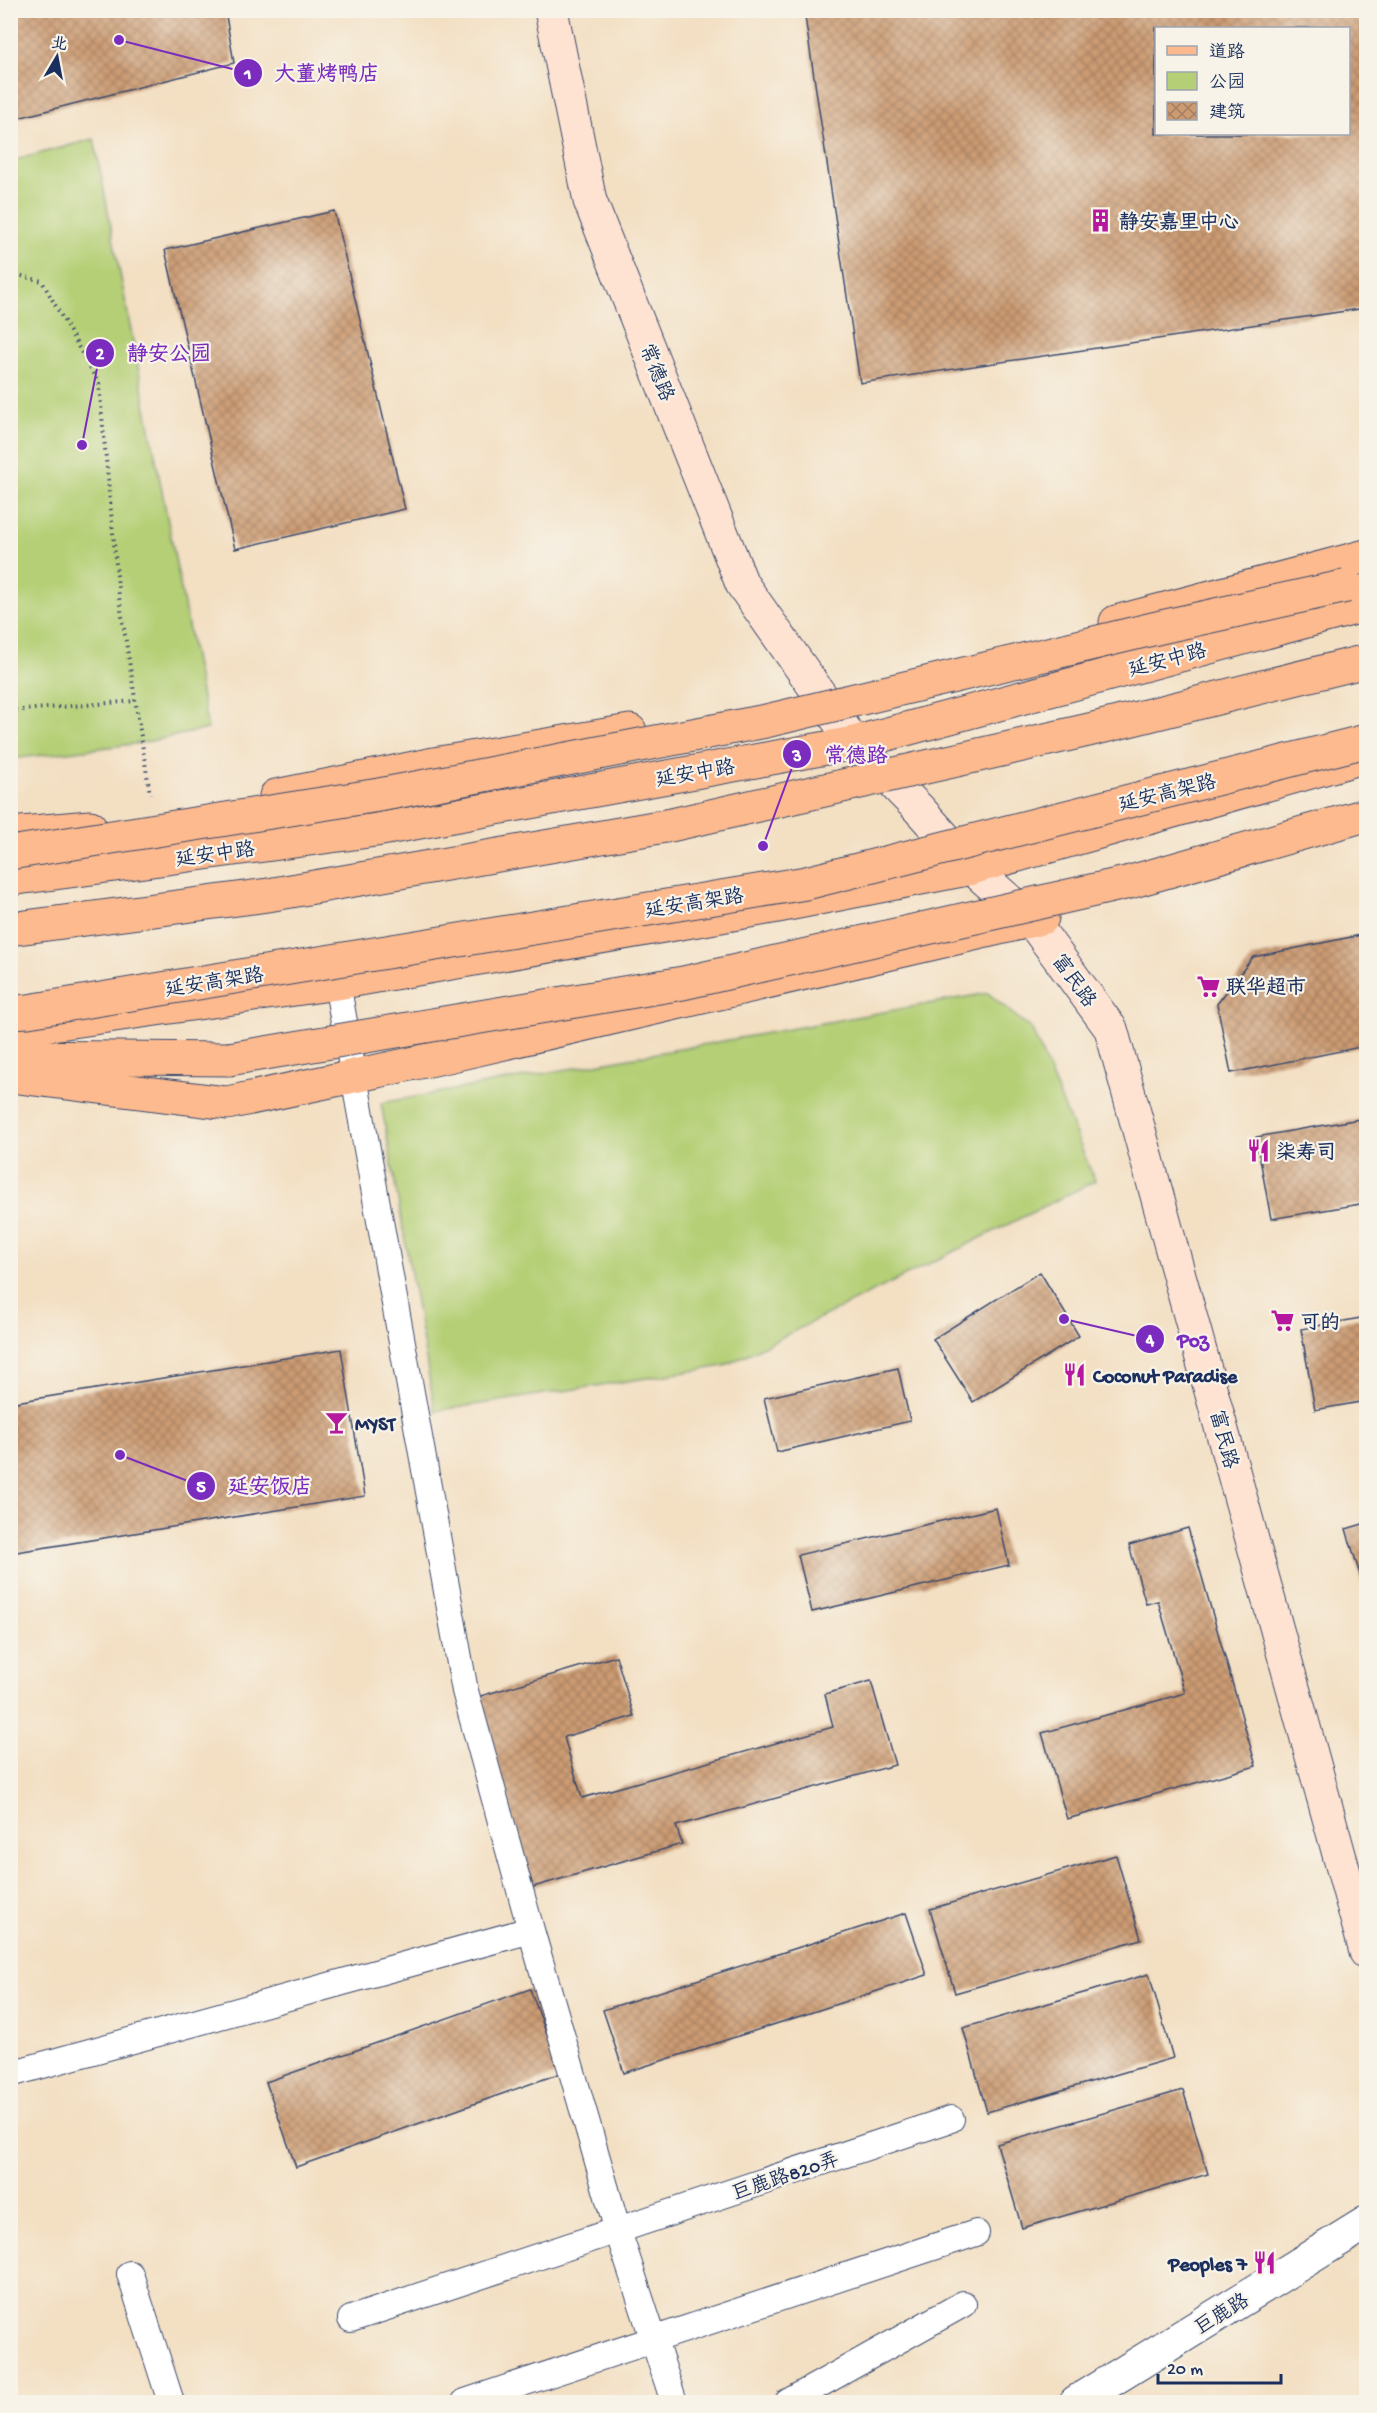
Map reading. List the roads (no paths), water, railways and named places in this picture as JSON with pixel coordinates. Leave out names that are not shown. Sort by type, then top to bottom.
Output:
[{"type":"main road","points":[[10,834],[154,822],[434,764],[823,699],[1366,556]]},
{"type":"main road","points":[[10,853],[379,795],[766,721],[1161,627],[1366,583]]},
{"type":"main road","name":"延安中路","points":[[10,879],[376,830],[854,743],[1366,605]]},
{"type":"main road","points":[[10,928],[268,895],[671,825],[1081,731],[1366,661]]},
{"type":"main road","name":"延安高架路","points":[[10,1012],[28,1011],[806,883],[1366,741]]},
{"type":"main road","points":[[10,1030],[337,983],[778,906],[972,868],[1366,756]]},
{"type":"main road","points":[[10,1057],[229,1059],[683,983],[1130,882],[1366,815]]},
{"type":"main road","points":[[10,1076],[227,1103],[1032,921],[1366,830]]},
{"type":"street","name":"常德路","points":[[551,10],[594,212],[742,584],[854,743],[918,808],[972,868]]},
{"type":"street","name":"富民路","points":[[972,868],[1032,921],[1111,1029],[1366,1952]]},
{"type":"street","name":"巨鹿路","points":[[1076,2403],[1366,2223]]},
{"type":"lane","points":[[337,983],[465,1691],[618,2231],[674,2403]]},
{"type":"lane","points":[[10,2074],[531,1930]]},
{"type":"lane","name":"巨鹿路820弄","points":[[351,2319],[951,2119]]},
{"type":"lane","points":[[465,2403],[976,2233]]},
{"type":"lane","points":[[130,2274],[171,2403]]},
{"type":"lane","points":[[788,2403],[963,2304]]},
{"type":"place","name":"大董烤鸭店","points":[[119,40]]},
{"type":"place","name":"静安嘉里中心","points":[[1101,221]]},
{"type":"place","name":"静安公园","points":[[82,445]]},
{"type":"place","name":"常德路","points":[[763,846]]},
{"type":"place","name":"联华超市","points":[[1208,986]]},
{"type":"place","name":"柒寿司","points":[[1258,1151]]},
{"type":"place","name":"Poz","points":[[1064,1319]]},
{"type":"place","name":"可的","points":[[1282,1321]]},
{"type":"place","name":"Coconut Paradise","points":[[1075,1375]]},
{"type":"place","name":"MYST","points":[[337,1423]]},
{"type":"place","name":"延安饭店","points":[[120,1455]]},
{"type":"place","name":"Peoples 7","points":[[1265,2263]]}]
